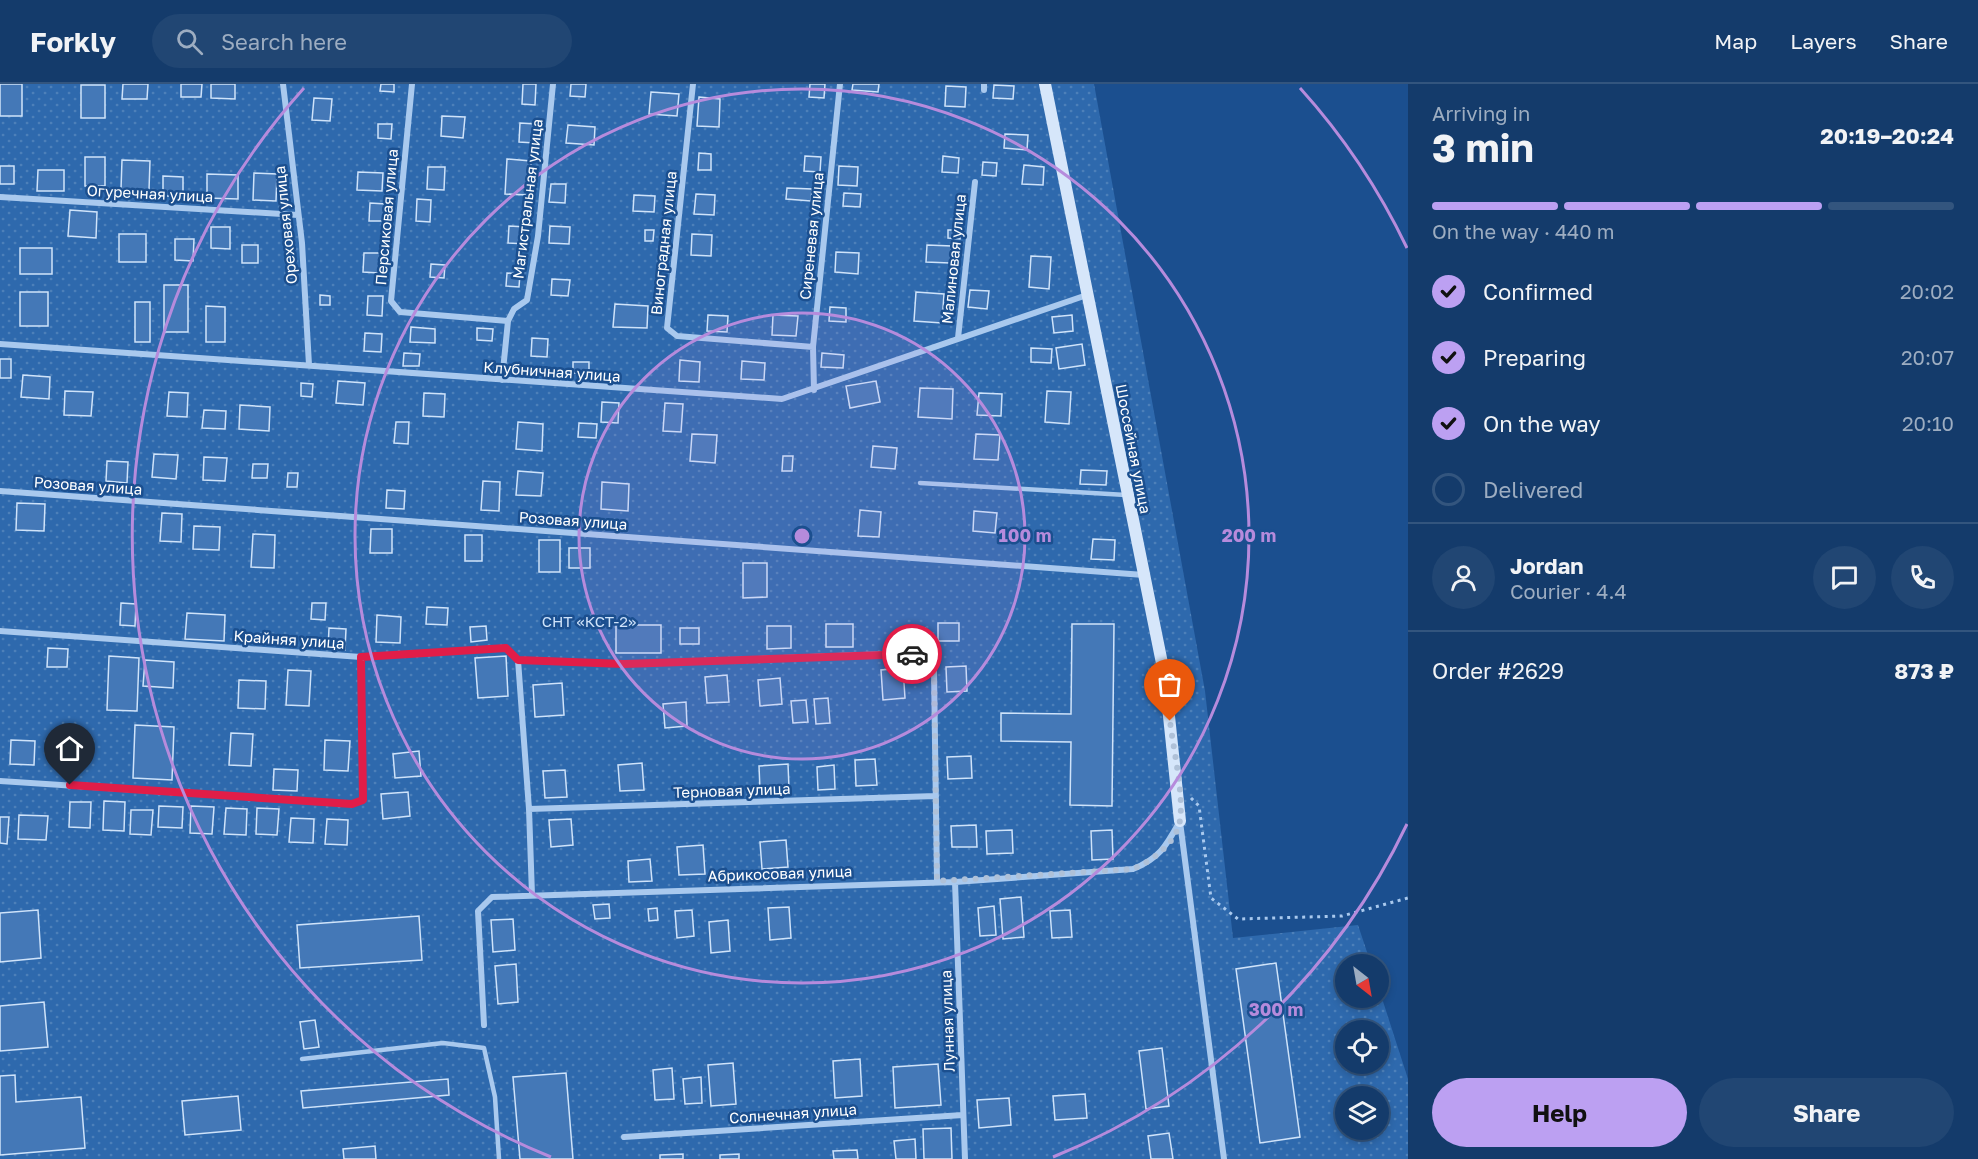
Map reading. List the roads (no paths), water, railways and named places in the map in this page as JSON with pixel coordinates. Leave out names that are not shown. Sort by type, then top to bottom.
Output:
[{"type":"street","name":"Ореховая улица","points":[[283,84],[298,215],[309,365]]},
{"type":"street","name":"Персиковая улица","points":[[412,84],[391,301],[400,312],[417,315],[508,321]]},
{"type":"street","name":"Магистральная улица","points":[[508,321],[514,309],[527,300],[538,236],[553,84]]},
{"type":"street","name":"Виноградная улица","points":[[693,84],[667,328],[677,336],[813,347]]},
{"type":"street","name":"Сиреневая улица","points":[[814,390],[813,347],[840,84]]},
{"type":"street","name":"Шоссейная улица","points":[[1045,84],[1126,495],[1165,678],[1180,821]]},
{"type":"street","name":"Малиновая улица","points":[[958,338],[975,182]]},
{"type":"street","name":"Огуречная улица","points":[[0,197],[298,215]]},
{"type":"street","name":"Клубничная улица","points":[[0,344],[782,399],[814,390],[1087,295]]},
{"type":"street","points":[[502,380],[508,321]]},
{"type":"street","name":"Розовая улица","points":[[0,491],[1144,575]]},
{"type":"street","name":"Крайняя улица","points":[[0,631],[361,657],[506,648],[518,660],[624,664],[916,654],[930,658],[934,670],[936,796]]},
{"type":"street","points":[[0,781],[352,804],[363,800],[361,657]]},
{"type":"street","points":[[518,660],[529,809],[532,895]]},
{"type":"street","points":[[936,796],[937,881]]},
{"type":"street","name":"Терновая улица","points":[[529,809],[936,796]]},
{"type":"street","points":[[1180,821],[1224,1159]]},
{"type":"street","name":"Абрикосовая улица","points":[[484,1025],[478,911],[492,897],[955,882],[1133,869],[1152,861],[1165,848],[1180,821]]},
{"type":"street","name":"Лунная улица","points":[[955,882],[965,1159]]},
{"type":"street","name":"Солнечная улица","points":[[624,1137],[963,1115]]},
{"type":"lane","points":[[920,483],[1126,495]]},
{"type":"lane","points":[[302,1059],[443,1043],[484,1048],[495,1098],[499,1159]]},
{"type":"park label","name":"СНТ «КСТ-2»","points":[[589,622]]}]
